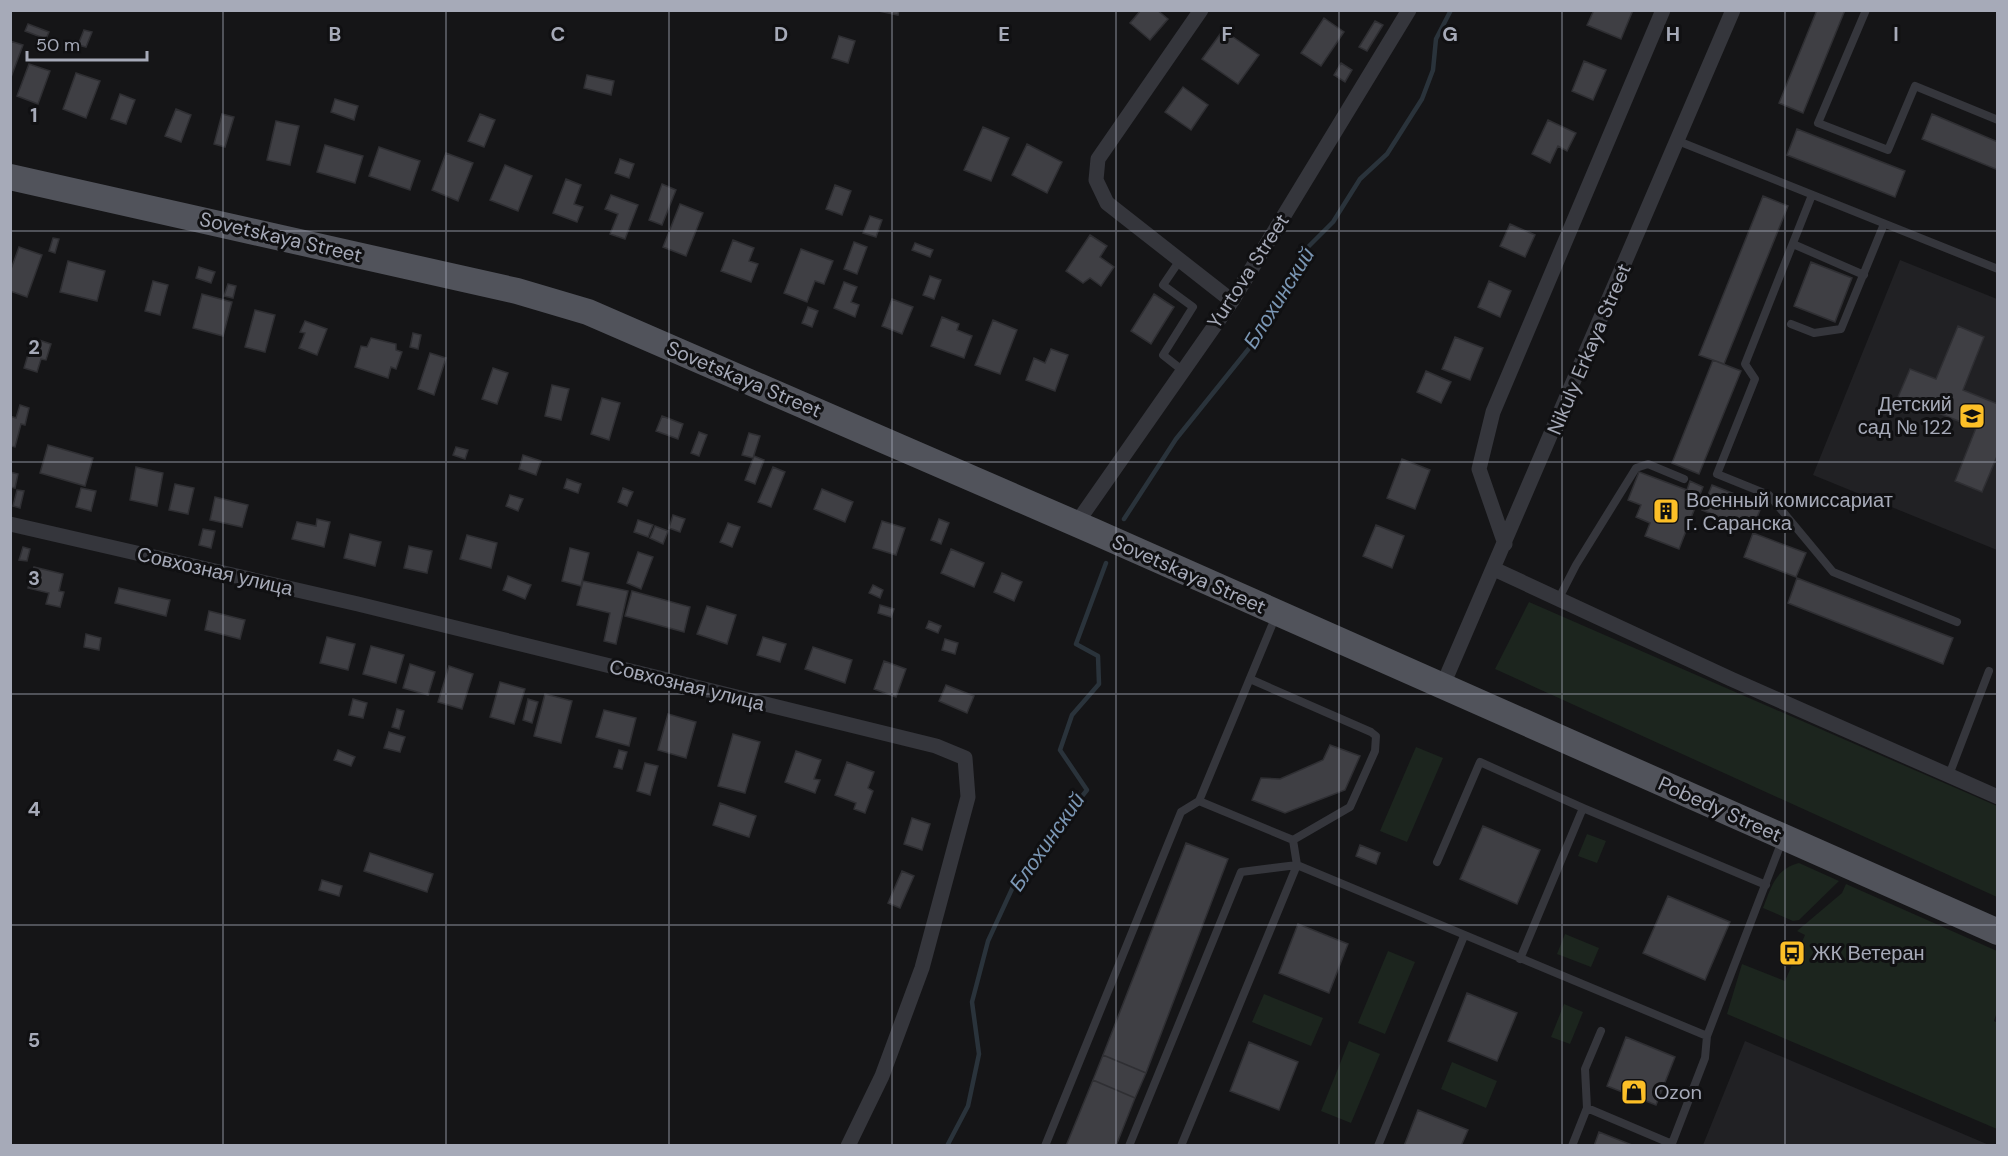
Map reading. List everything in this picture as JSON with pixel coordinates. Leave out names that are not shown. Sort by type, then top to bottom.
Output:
[{"type":"main road","name":"Sovetskaya Street","points":[[10,177],[517,291],[588,312],[1076,524],[1442,687]]},
{"type":"main road","name":"Pobedy Street","points":[[1442,687],[1998,932]]},
{"type":"street","points":[[1201,10],[1098,159],[1096,180],[1107,203],[1232,301]]},
{"type":"street","name":"Yurtova Street","points":[[1076,524],[1232,301],[1409,10]]},
{"type":"street","points":[[1505,544],[1479,468],[1493,412],[1663,10]]},
{"type":"street","name":"Nikuly Erkaya Street","points":[[1442,687],[1733,10]]},
{"type":"street","name":"Совхозная улица","points":[[10,524],[358,603],[936,746],[965,759],[968,797],[922,968],[882,1076],[848,1146]]},
{"type":"street","points":[[1494,569],[1558,600],[1998,797]]},
{"type":"lane","points":[[1866,10],[1818,123],[1888,150],[1915,86],[1998,120]]},
{"type":"lane","points":[[1678,141],[1998,269]]},
{"type":"lane","points":[[1812,195],[1745,364],[1755,380],[1717,474],[1769,495],[1833,573],[1957,622]]},
{"type":"lane","points":[[1791,324],[1814,333],[1841,329],[1884,224]]},
{"type":"lane","points":[[1793,244],[1864,275]]},
{"type":"lane","points":[[1180,260],[1163,285],[1193,307],[1163,355],[1182,370]]},
{"type":"lane","points":[[1558,600],[1576,565],[1636,468],[1648,464],[1684,479]]},
{"type":"lane","points":[[1045,1146],[1181,812],[1199,801],[1277,613]]},
{"type":"lane","points":[[1949,775],[1989,671]]},
{"type":"lane","points":[[1250,679],[1376,736],[1375,751],[1350,807],[1293,840]]},
{"type":"lane","points":[[1437,862],[1480,762],[1766,885]]},
{"type":"lane","points":[[1199,801],[1293,840]]},
{"type":"lane","points":[[1520,959],[1583,808]]},
{"type":"lane","points":[[1587,1108],[1671,1144],[1705,1058],[1707,1036],[1784,837]]},
{"type":"lane","points":[[1181,1146],[1297,866],[1293,840]]},
{"type":"lane","points":[[1129,1146],[1241,872],[1297,866],[1707,1036]]},
{"type":"lane","points":[[1377,1146],[1464,936]]},
{"type":"lane","points":[[1572,1146],[1587,1108],[1585,1069],[1601,1031]]},
{"type":"shaded area","points":[[1900,260],[1997,299],[1997,550],[1813,475]]},
{"type":"shaded area","points":[[1529,602],[1997,806],[1997,897],[1495,669]]},
{"type":"shaded area","points":[[1416,747],[1443,758],[1407,842],[1380,831]]},
{"type":"shaded area","points":[[1587,834],[1606,841],[1597,863],[1578,856]]},
{"type":"shaded area","points":[[1799,863],[1839,881],[1799,920],[1793,921],[1763,908],[1779,875]]},
{"type":"shaded area","points":[[1846,884],[1997,951],[1997,1012],[1994,1021],[1998,1023],[1997,1129],[1727,1014],[1742,964],[1785,981],[1805,935],[1797,931],[1842,893]]},
{"type":"shaded area","points":[[1565,934],[1599,948],[1591,967],[1557,954]]},
{"type":"shaded area","points":[[1388,951],[1415,962],[1385,1034],[1358,1023]]},
{"type":"shaded area","points":[[1264,994],[1323,1018],[1311,1046],[1252,1022]]},
{"type":"shaded area","points":[[1564,1004],[1583,1012],[1570,1044],[1551,1037]]},
{"type":"shaded area","points":[[1349,1041],[1380,1054],[1351,1123],[1321,1111]]},
{"type":"shaded area","points":[[1745,1041],[1989,1145],[1703,1145]]},
{"type":"shaded area","points":[[1452,1062],[1497,1081],[1486,1108],[1441,1089]]},
{"type":"building","points":[[874,10],[899,10],[898,15]]},
{"type":"building","points":[[1141,10],[1157,10],[1168,19],[1150,40],[1130,23]]},
{"type":"building","points":[[1594,10],[1633,10],[1621,39],[1587,25]]},
{"type":"building","points":[[1817,10],[1845,10],[1803,113],[1779,103]]},
{"type":"building","points":[[1324,18],[1344,32],[1321,66],[1301,53]]},
{"type":"building","points":[[1375,21],[1383,25],[1367,51],[1359,47]]},
{"type":"building","points":[[28,24],[49,32],[46,39],[25,31]]},
{"type":"building","points":[[84,30],[92,32],[86,47],[78,45]]},
{"type":"building","points":[[1223,30],[1259,55],[1238,84],[1202,59]]},
{"type":"building","points":[[839,36],[855,41],[848,63],[832,58]]},
{"type":"building","points":[[10,41],[23,45],[10,80]]},
{"type":"building","points":[[1584,61],[1606,70],[1593,100],[1572,91]]},
{"type":"building","points":[[1341,63],[1352,70],[1345,82],[1334,75]]},
{"type":"building","points":[[29,64],[50,71],[38,104],[17,96]]},
{"type":"building","points":[[76,73],[100,81],[86,118],[63,109]]},
{"type":"building","points":[[587,75],[614,81],[611,95],[584,88]]},
{"type":"building","points":[[1183,87],[1208,105],[1191,130],[1165,112]]},
{"type":"building","points":[[120,94],[135,100],[126,124],[111,119]]},
{"type":"building","points":[[335,99],[358,106],[354,120],[331,112]]},
{"type":"building","points":[[176,109],[191,115],[181,142],[165,136]]},
{"type":"building","points":[[222,114],[234,117],[225,147],[214,144]]},
{"type":"building","points":[[480,114],[495,120],[484,147],[468,141]]},
{"type":"building","points":[[1932,114],[1998,142],[1998,170],[1922,139]]},
{"type":"building","points":[[1548,120],[1576,133],[1567,151],[1558,146],[1550,163],[1532,154]]},
{"type":"building","points":[[276,121],[299,126],[290,165],[267,160]]},
{"type":"building","points":[[983,127],[1009,138],[991,181],[964,170]]},
{"type":"building","points":[[1797,129],[1905,171],[1895,197],[1787,155]]},
{"type":"building","points":[[1027,144],[1062,162],[1047,193],[1012,175]]},
{"type":"building","points":[[325,145],[363,156],[355,183],[317,172]]},
{"type":"building","points":[[379,147],[420,161],[410,190],[369,176]]},
{"type":"building","points":[[446,153],[473,163],[458,201],[432,190]]},
{"type":"building","points":[[620,159],[634,164],[629,178],[615,173]]},
{"type":"building","points":[[505,165],[532,176],[518,211],[490,200]]},
{"type":"building","points":[[566,179],[581,185],[574,204],[583,207],[577,222],[553,213]]},
{"type":"building","points":[[662,184],[676,190],[662,225],[649,220]]},
{"type":"building","points":[[835,185],[851,191],[842,215],[826,209]]},
{"type":"building","points":[[611,195],[638,205],[625,239],[610,234],[618,214],[605,209]]},
{"type":"building","points":[[1763,196],[1788,206],[1724,364],[1699,355]]},
{"type":"building","points":[[680,204],[703,213],[686,256],[663,247]]},
{"type":"building","points":[[870,216],[882,220],[876,237],[863,233]]},
{"type":"building","points":[[1510,224],[1535,235],[1525,257],[1500,246]]},
{"type":"building","points":[[1090,235],[1107,246],[1100,257],[1114,267],[1101,286],[1090,278],[1083,283],[1066,271]]},
{"type":"building","points":[[53,238],[59,239],[55,253],[49,251]]},
{"type":"building","points":[[733,240],[754,248],[749,261],[758,264],[751,282],[721,271]]},
{"type":"building","points":[[854,242],[867,247],[857,274],[844,269]]},
{"type":"building","points":[[915,243],[933,250],[930,257],[912,250]]},
{"type":"building","points":[[19,247],[42,255],[27,297],[10,291],[10,272]]},
{"type":"building","points":[[801,249],[833,261],[824,284],[815,281],[807,302],[784,293]]},
{"type":"building","points":[[68,261],[105,271],[97,301],[60,292]]},
{"type":"building","points":[[1811,262],[1852,278],[1835,322],[1794,306]]},
{"type":"building","points":[[199,267],[215,272],[211,283],[196,278]]},
{"type":"building","points":[[930,276],[941,280],[934,299],[923,295]]},
{"type":"building","points":[[153,281],[168,285],[160,315],[145,311]]},
{"type":"building","points":[[1489,281],[1511,291],[1500,317],[1478,307]]},
{"type":"building","points":[[844,282],[857,287],[851,302],[859,305],[855,317],[834,308]]},
{"type":"building","points":[[228,284],[236,286],[233,298],[224,296]]},
{"type":"building","points":[[202,294],[232,302],[223,336],[193,328]]},
{"type":"building","points":[[1154,294],[1174,307],[1151,344],[1131,331]]},
{"type":"building","points":[[892,299],[913,307],[902,334],[882,326]]},
{"type":"building","points":[[808,307],[818,311],[812,327],[802,323]]},
{"type":"building","points":[[255,310],[275,315],[265,352],[245,347]]},
{"type":"building","points":[[942,317],[959,324],[957,330],[972,336],[964,358],[931,346]]},
{"type":"building","points":[[993,320],[1017,330],[1000,374],[975,365]]},
{"type":"building","points":[[305,321],[327,329],[317,355],[299,348],[305,333],[300,332]]},
{"type":"building","name":"Детский сад № 122","points":[[1958,326],[1984,337],[1963,390],[1998,404],[1998,454],[1982,492],[1955,481],[1976,428],[1898,397],[1910,369],[1936,379]]},
{"type":"building","points":[[413,333],[421,335],[418,349],[410,347]]},
{"type":"building","points":[[1455,337],[1483,348],[1470,380],[1442,369]]},
{"type":"building","points":[[33,338],[51,344],[46,360],[41,359],[37,372],[24,368]]},
{"type":"building","points":[[371,338],[396,344],[396,350],[402,352],[396,369],[391,367],[388,378],[355,367],[361,346],[367,347]]},
{"type":"building","points":[[1051,349],[1068,355],[1055,391],[1026,380],[1034,358],[1045,363]]},
{"type":"building","points":[[430,353],[446,358],[434,395],[418,389]]},
{"type":"building","points":[[1713,360],[1741,371],[1699,474],[1672,463]]},
{"type":"building","points":[[493,368],[508,373],[497,404],[482,399]]},
{"type":"building","points":[[1426,371],[1451,382],[1441,403],[1417,392]]},
{"type":"building","points":[[552,385],[569,389],[561,420],[545,416]]},
{"type":"building","points":[[602,398],[620,403],[609,440],[591,434]]},
{"type":"building","points":[[20,405],[29,408],[25,425],[21,424],[15,447],[10,446],[10,416],[16,418]]},
{"type":"building","points":[[662,416],[683,424],[678,439],[656,431]]},
{"type":"building","points":[[699,432],[707,435],[699,456],[691,453]]},
{"type":"building","points":[[749,433],[760,436],[753,458],[742,455]]},
{"type":"building","points":[[48,445],[93,458],[85,486],[40,473]]},
{"type":"building","points":[[456,447],[468,450],[465,459],[453,455]]},
{"type":"building","points":[[523,455],[541,461],[536,475],[519,469]]},
{"type":"building","points":[[754,456],[764,460],[755,484],[745,480]]},
{"type":"building","points":[[1402,459],[1430,470],[1415,509],[1387,498]]},
{"type":"building","points":[[136,467],[163,473],[157,506],[130,500]]},
{"type":"building","points":[[773,467],[785,472],[771,507],[758,502]]},
{"type":"building","points":[[10,472],[18,474],[15,488],[10,487]]},
{"type":"building","name":"Военный комиссариат г. Саранска","points":[[1639,472],[1687,490],[1690,481],[1703,487],[1679,549],[1645,536],[1650,523],[1636,517],[1641,505],[1628,500]]},
{"type":"building","points":[[567,479],[581,484],[578,493],[564,488]]},
{"type":"building","points":[[175,484],[194,488],[188,514],[169,510]]},
{"type":"building","points":[[1712,485],[1762,505],[1752,530],[1702,510]]},
{"type":"building","points":[[81,488],[96,491],[91,511],[76,507]]},
{"type":"building","points":[[623,488],[633,492],[627,506],[618,502]]},
{"type":"building","points":[[822,489],[853,502],[845,522],[814,509]]},
{"type":"building","points":[[17,490],[24,491],[20,508],[13,506]]},
{"type":"building","points":[[510,495],[523,499],[518,511],[506,506]]},
{"type":"building","points":[[215,497],[248,505],[242,527],[210,520]]},
{"type":"building","points":[[673,515],[685,519],[680,532],[669,528]]},
{"type":"building","points":[[317,519],[330,522],[324,547],[292,539],[297,522],[316,526]]},
{"type":"building","points":[[939,519],[949,523],[941,544],[931,540]]},
{"type":"building","points":[[638,520],[653,525],[648,537],[634,532]]},
{"type":"building","points":[[882,521],[905,528],[896,555],[873,548]]},
{"type":"building","points":[[728,523],[740,527],[732,547],[720,542]]},
{"type":"building","points":[[1376,525],[1404,536],[1392,568],[1363,556]]},
{"type":"building","points":[[655,526],[668,531],[663,544],[650,538]]},
{"type":"building","points":[[203,529],[215,531],[211,548],[199,545]]},
{"type":"building","points":[[1753,533],[1806,553],[1796,577],[1744,557]]},
{"type":"building","points":[[350,534],[381,542],[375,566],[344,558]]},
{"type":"building","points":[[467,535],[497,543],[491,568],[460,559]]},
{"type":"building","points":[[409,546],[432,551],[427,573],[404,568]]},
{"type":"building","points":[[23,547],[30,549],[27,561],[19,560]]},
{"type":"building","points":[[570,548],[589,553],[581,586],[562,581]]},
{"type":"building","points":[[951,549],[984,563],[974,587],[941,573]]},
{"type":"building","points":[[638,552],[653,557],[641,589],[627,583]]},
{"type":"building","points":[[34,567],[63,574],[59,591],[64,592],[60,607],[46,604],[49,593],[28,588]]},
{"type":"building","points":[[1002,573],[1022,582],[1014,601],[994,592]]},
{"type":"building","points":[[508,576],[531,585],[525,599],[503,590]]},
{"type":"building","points":[[1797,578],[1953,638],[1943,664],[1788,603]]},
{"type":"building","points":[[583,581],[628,591],[616,644],[604,641],[610,613],[577,605]]},
{"type":"building","points":[[873,585],[883,590],[880,598],[869,593]]},
{"type":"building","points":[[119,588],[170,600],[166,616],[115,603]]},
{"type":"building","points":[[632,591],[690,607],[684,632],[625,616]]},
{"type":"building","points":[[880,605],[894,609],[891,617],[878,613]]},
{"type":"building","points":[[707,606],[736,615],[727,644],[697,634]]},
{"type":"building","points":[[209,611],[245,620],[240,639],[205,630]]},
{"type":"building","points":[[929,621],[941,626],[938,633],[926,628]]},
{"type":"building","points":[[86,634],[101,638],[99,650],[84,647]]},
{"type":"building","points":[[327,637],[355,644],[348,670],[320,663]]},
{"type":"building","points":[[763,637],[786,644],[780,662],[757,655]]},
{"type":"building","points":[[945,639],[958,643],[955,654],[942,650]]},
{"type":"building","points":[[371,646],[404,655],[396,683],[363,674]]},
{"type":"building","points":[[813,647],[852,660],[845,683],[805,669]]},
{"type":"building","points":[[884,661],[906,669],[896,697],[874,689]]},
{"type":"building","points":[[410,664],[435,672],[428,695],[403,688]]},
{"type":"building","points":[[449,666],[473,674],[462,709],[438,702]]},
{"type":"building","points":[[500,682],[525,689],[514,724],[490,717]]},
{"type":"building","points":[[946,685],[974,696],[967,713],[939,701]]},
{"type":"building","points":[[545,694],[572,701],[561,743],[534,736]]},
{"type":"building","points":[[353,699],[367,703],[363,718],[349,715]]},
{"type":"building","points":[[528,699],[538,702],[532,723],[523,720]]},
{"type":"building","points":[[397,709],[404,711],[399,729],[392,727]]},
{"type":"building","points":[[604,710],[636,718],[629,746],[596,737]]},
{"type":"building","points":[[668,714],[696,722],[686,758],[658,750]]},
{"type":"building","points":[[389,732],[405,737],[400,752],[384,748]]},
{"type":"building","points":[[733,734],[760,742],[745,793],[718,786]]},
{"type":"building","points":[[1330,745],[1360,756],[1345,790],[1285,813],[1252,800],[1261,778],[1280,779],[1323,760]]},
{"type":"building","points":[[338,750],[355,757],[351,766],[334,760]]},
{"type":"building","points":[[619,750],[627,752],[622,769],[614,767]]},
{"type":"building","points":[[796,751],[821,760],[814,779],[820,780],[815,793],[785,782]]},
{"type":"building","points":[[847,762],[874,772],[868,788],[873,791],[865,813],[854,809],[856,803],[835,795]]},
{"type":"building","points":[[645,763],[658,766],[650,795],[637,791]]},
{"type":"building","points":[[720,803],[756,816],[749,837],[713,825]]},
{"type":"building","points":[[912,818],[930,824],[922,850],[904,844]]},
{"type":"building","points":[[1483,826],[1540,850],[1517,904],[1460,879]]},
{"type":"building","points":[[1186,843],[1228,859],[1146,1073],[1103,1055]]},
{"type":"building","points":[[1360,845],[1380,853],[1376,864],[1356,856]]},
{"type":"building","points":[[370,853],[433,874],[427,892],[364,871]]},
{"type":"building","points":[[902,871],[914,876],[900,908],[888,903]]},
{"type":"building","points":[[322,880],[342,886],[339,896],[319,890]]},
{"type":"building","points":[[1668,896],[1730,922],[1705,980],[1643,953]]},
{"type":"building","points":[[1298,924],[1348,944],[1329,993],[1279,973]]},
{"type":"building","points":[[1467,993],[1517,1013],[1497,1061],[1448,1041]]},
{"type":"building","points":[[1626,1037],[1675,1057],[1656,1105],[1607,1086]]},
{"type":"building","points":[[1249,1042],[1298,1062],[1279,1110],[1230,1091]]},
{"type":"building","points":[[1103,1055],[1146,1073],[1135,1098],[1093,1080]]},
{"type":"building","points":[[1093,1080],[1135,1098],[1116,1146],[1066,1146]]},
{"type":"building","points":[[1418,1110],[1468,1130],[1461,1146],[1404,1146]]},
{"type":"building","points":[[1599,1132],[1632,1145],[1632,1146],[1594,1146]]},
{"type":"waterway","name":"Блохинский","points":[[1124,519],[1176,439],[1263,331],[1305,250],[1333,222],[1360,179],[1387,154],[1422,99],[1433,70],[1436,39],[1451,10]]},
{"type":"waterway","name":"Блохинский","points":[[947,1146],[968,1106],[979,1054],[972,1002],[988,941],[1018,876],[1087,790],[1060,750],[1072,715],[1099,684],[1098,656],[1076,644],[1106,563]]},
{"type":"place","name":"Детский сад № 122","points":[[1972,416]]},
{"type":"place","name":"Военный комиссариат г. Саранска","points":[[1666,511]]},
{"type":"place","name":"ЖК Ветеран","points":[[1792,953]]},
{"type":"place","name":"Ozon","points":[[1634,1092]]}]
